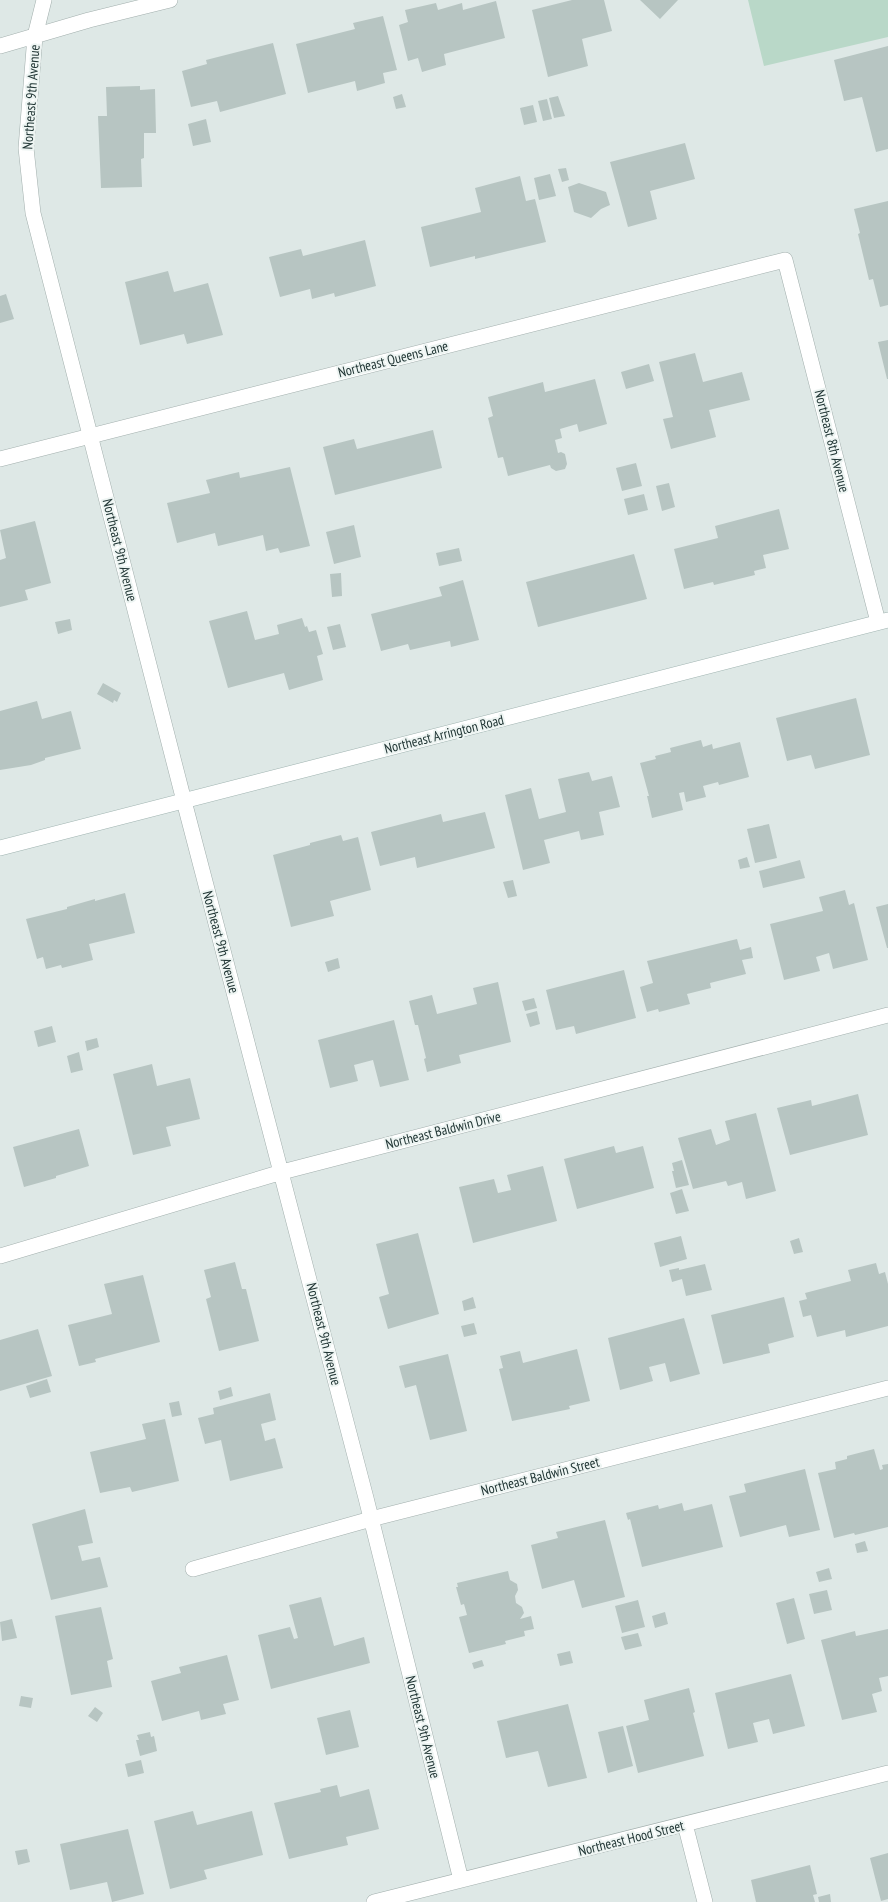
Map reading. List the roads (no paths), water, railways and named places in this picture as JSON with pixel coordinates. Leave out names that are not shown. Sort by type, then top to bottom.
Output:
[{"type":"street","name":"Northeast 9th Avenue","points":[[44,0],[35,36],[26,148],[33,212],[184,801],[282,1172],[461,1880]]},
{"type":"street","points":[[0,46],[170,0]]},
{"type":"street","name":"Northeast Queens Lane","points":[[0,459],[785,260]]},
{"type":"street","name":"Northeast 8th Avenue","points":[[785,260],[883,621]]},
{"type":"street","name":"Northeast Arrington Road","points":[[0,848],[883,621]]},
{"type":"street","name":"Northeast Baldwin Drive","points":[[0,1256],[282,1172],[888,1015]]},
{"type":"street","name":"Northeast Baldwin Street","points":[[193,1569],[371,1519],[888,1388]]},
{"type":"street","name":"Northeast Hood Street","points":[[374,1902],[888,1773]]},
{"type":"street","points":[[685,1824],[705,1902]]}]
